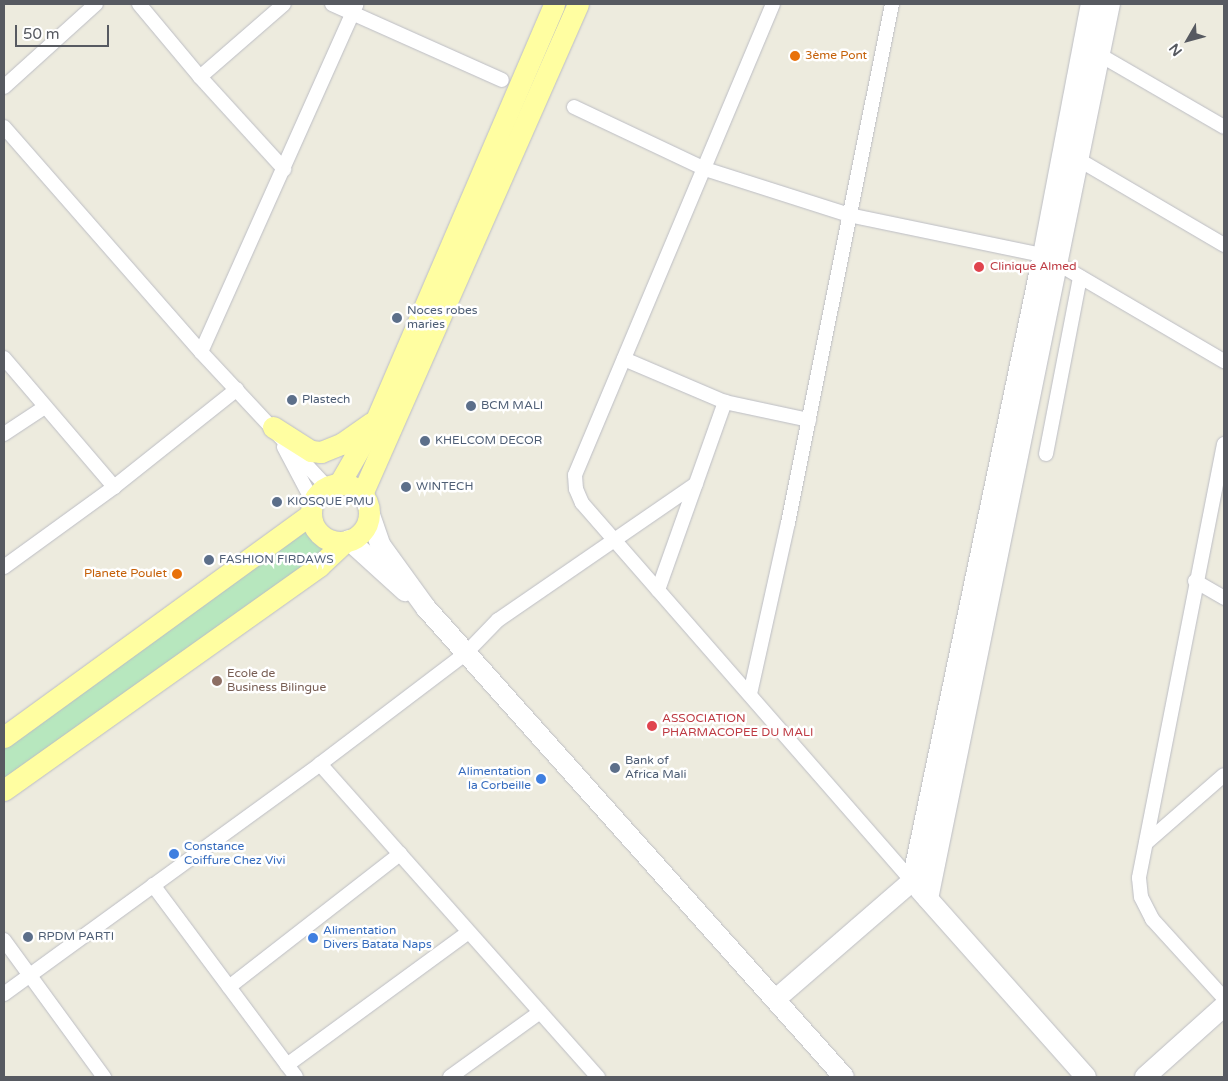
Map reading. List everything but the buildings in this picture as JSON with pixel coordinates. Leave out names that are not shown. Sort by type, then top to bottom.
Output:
[{"type":"main road","points":[[528,64],[533,34],[544,4]]},
{"type":"main road","points":[[4,737],[322,497],[376,420],[554,4]]},
{"type":"main road","points":[[4,790],[319,566],[347,541],[364,530],[365,503],[578,4]]},
{"type":"main road","points":[[556,56],[586,4]]},
{"type":"main road","points":[[273,427],[311,451],[321,452],[342,444],[376,420]]},
{"type":"main road","points":[[322,497],[365,503]]},
{"type":"main road","points":[[322,497],[314,526],[322,535],[332,541],[347,541]]},
{"type":"street","points":[[4,87],[96,4]]},
{"type":"street","points":[[139,4],[200,77],[284,169]]},
{"type":"street","points":[[200,77],[284,4]]},
{"type":"street","points":[[332,4],[355,8],[502,80]]},
{"type":"street","points":[[773,4],[575,475],[582,502],[912,881],[1086,1077]]},
{"type":"street","points":[[750,694],[809,420],[892,4]]},
{"type":"street","points":[[928,899],[1051,260],[1091,4]]},
{"type":"street","points":[[776,999],[912,881],[1051,260],[1080,161],[1110,4]]},
{"type":"street","points":[[201,352],[355,8]]},
{"type":"street","points":[[1100,55],[1224,127]]},
{"type":"street","points":[[574,107],[705,168],[849,215],[1051,260],[1224,361]]},
{"type":"street","points":[[4,127],[201,352],[273,427],[322,497]]},
{"type":"street","points":[[1080,161],[1224,245]]},
{"type":"street","points":[[1046,454],[1080,277]]},
{"type":"street","points":[[4,358],[114,488]]},
{"type":"street","points":[[624,359],[726,402],[809,420]]},
{"type":"street","points":[[4,567],[114,488],[237,389]]},
{"type":"street","points":[[658,590],[726,402]]},
{"type":"street","points":[[4,434],[45,406]]},
{"type":"street","points":[[273,427],[322,497]]},
{"type":"street","points":[[1224,444],[1221,480],[1195,581],[1139,878],[1141,896],[1152,919],[1224,998]]},
{"type":"street","points":[[4,994],[320,764],[466,653],[498,620],[696,484]]},
{"type":"street","points":[[365,503],[380,546],[426,608],[844,1077]]},
{"type":"street","points":[[347,541],[426,608]]},
{"type":"street","points":[[1195,581],[1224,598]]},
{"type":"street","points":[[320,764],[598,1077]]},
{"type":"street","points":[[1146,843],[1224,775]]},
{"type":"street","points":[[229,987],[400,854]]},
{"type":"street","points":[[154,885],[296,1077]]},
{"type":"street","points":[[287,1065],[469,932]]},
{"type":"street","points":[[4,940],[104,1077]]},
{"type":"street","points":[[1145,1077],[1224,1006]]},
{"type":"street","points":[[450,1077],[540,1012]]},
{"type":"green space","points":[[306,529],[318,543],[330,550],[4,783],[4,745]]},
{"type":"place","name":"3ème Pont","points":[[795,56]]},
{"type":"place","name":"Clinique Almed","points":[[979,267]]},
{"type":"place","name":"Noces robes maries","points":[[397,318]]},
{"type":"place","name":"Plastech","points":[[292,400]]},
{"type":"place","name":"BCM MALI","points":[[471,406]]},
{"type":"place","name":"KHELCOM DECOR","points":[[425,441]]},
{"type":"place","name":"WINTECH","points":[[406,487]]},
{"type":"place","name":"KIOSQUE PMU","points":[[277,502]]},
{"type":"place","name":"FASHION FIRDAWS","points":[[209,560]]},
{"type":"place","name":"Planete Poulet","points":[[177,574]]},
{"type":"place","name":"Ecole de Business Bilingue","points":[[217,681]]},
{"type":"place","name":"ASSOCIATION PHARMACOPEE DU MALI","points":[[652,726]]},
{"type":"place","name":"Bank of Africa Mali","points":[[615,768]]},
{"type":"place","name":"Alimentation la Corbeille","points":[[541,779]]},
{"type":"place","name":"Constance Coiffure Chez Vivi","points":[[174,854]]},
{"type":"place","name":"RPDM PARTI","points":[[28,937]]},
{"type":"place","name":"Alimentation Divers Batata Naps","points":[[313,938]]}]
